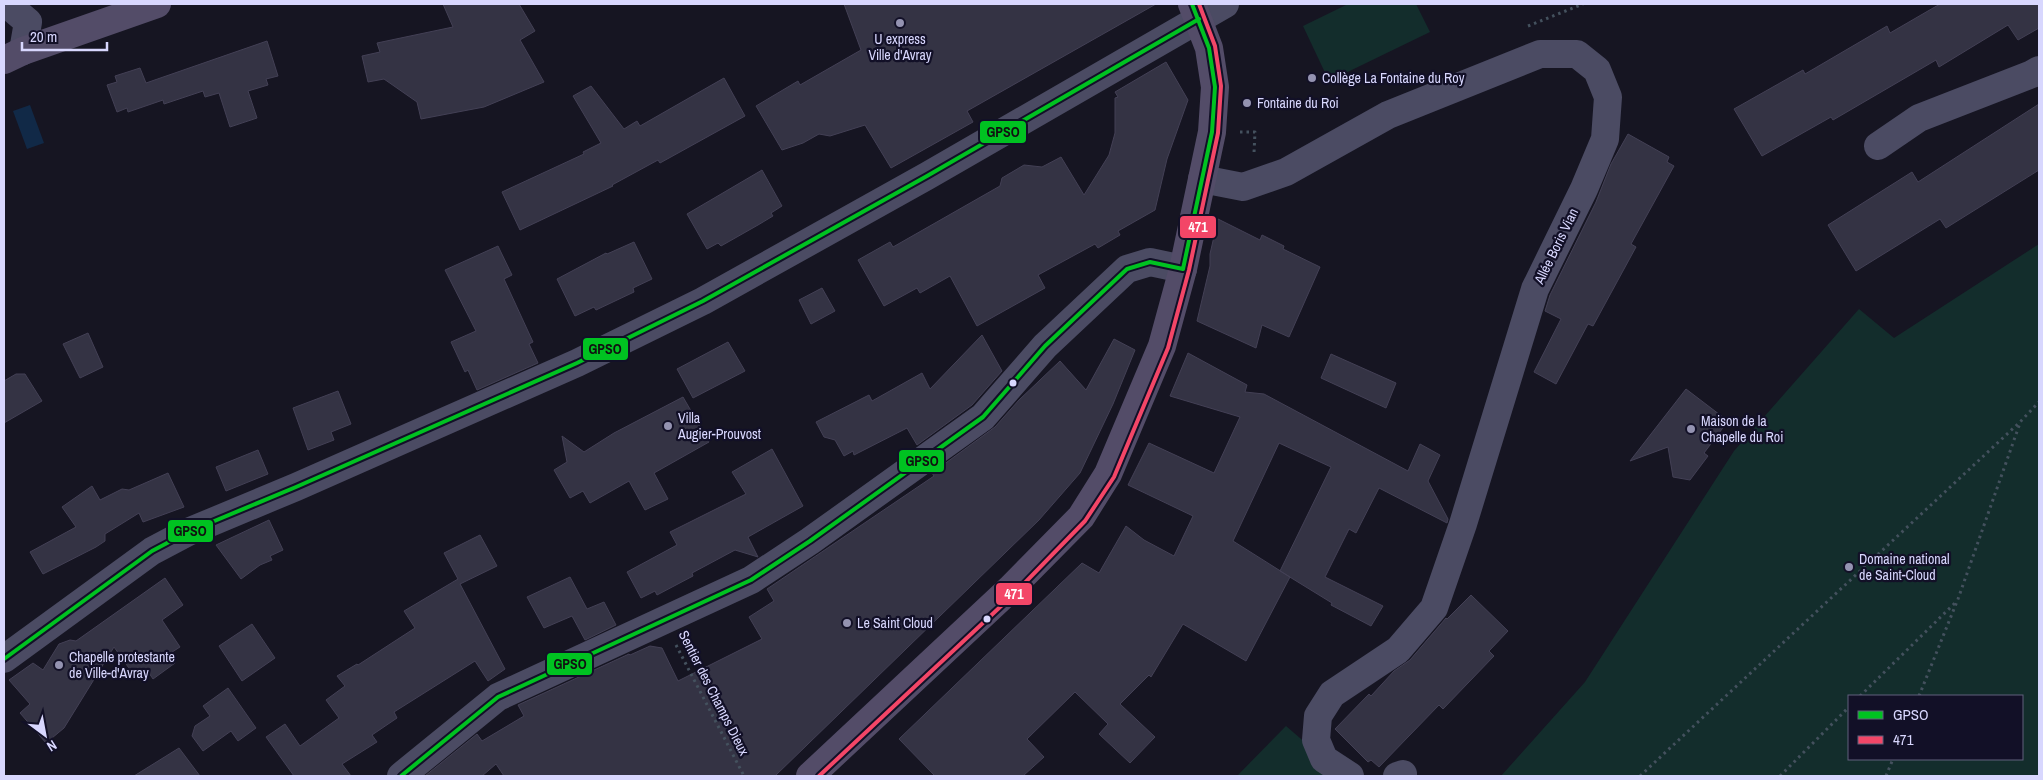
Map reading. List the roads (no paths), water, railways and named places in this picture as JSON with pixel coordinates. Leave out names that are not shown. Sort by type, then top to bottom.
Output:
[{"type":"main road","points":[[14,55],[157,4]]},
{"type":"main road","points":[[810,776],[1010,589],[1081,517],[1108,474],[1162,346],[1183,269],[1212,132],[1215,87],[1208,48],[1195,11]]},
{"type":"street","points":[[5,4],[28,22],[14,55]]},
{"type":"street","points":[[4,659],[152,551],[188,532],[296,487],[578,363],[703,302],[927,176],[1195,11],[1225,4]]},
{"type":"street","name":"Allée Boris Vian","points":[[1202,179],[1243,187],[1286,172],[1388,115],[1540,54],[1577,54],[1597,70],[1608,96],[1605,139],[1584,189],[1535,289],[1463,524],[1434,608],[1398,650],[1332,694],[1318,716],[1316,740],[1324,759],[1350,776]]},
{"type":"street","points":[[1878,146],[1919,118],[1989,92],[2039,70]]},
{"type":"street","points":[[401,776],[498,697],[751,580],[810,541],[983,417],[1045,346],[1127,269],[1150,262],[1183,269]]},
{"type":"water","points":[[30,105],[44,143],[27,149],[13,111]]},
{"type":"place","name":"U express Ville d'Avray","points":[[900,23]]},
{"type":"place","name":"Collège La Fontaine du Roy","points":[[1312,78]]},
{"type":"place","name":"Fontaine du Roi","points":[[1247,103]]},
{"type":"place","name":"Villa Augier-Prouvost","points":[[668,426]]},
{"type":"place","name":"Maison de la Chapelle du Roi","points":[[1691,429]]},
{"type":"place","name":"Domaine national de Saint-Cloud","points":[[1849,567]]},
{"type":"place","name":"Le Saint Cloud","points":[[847,623]]},
{"type":"place","name":"Chapelle protestante de Ville-d'Avray","points":[[59,665]]}]
